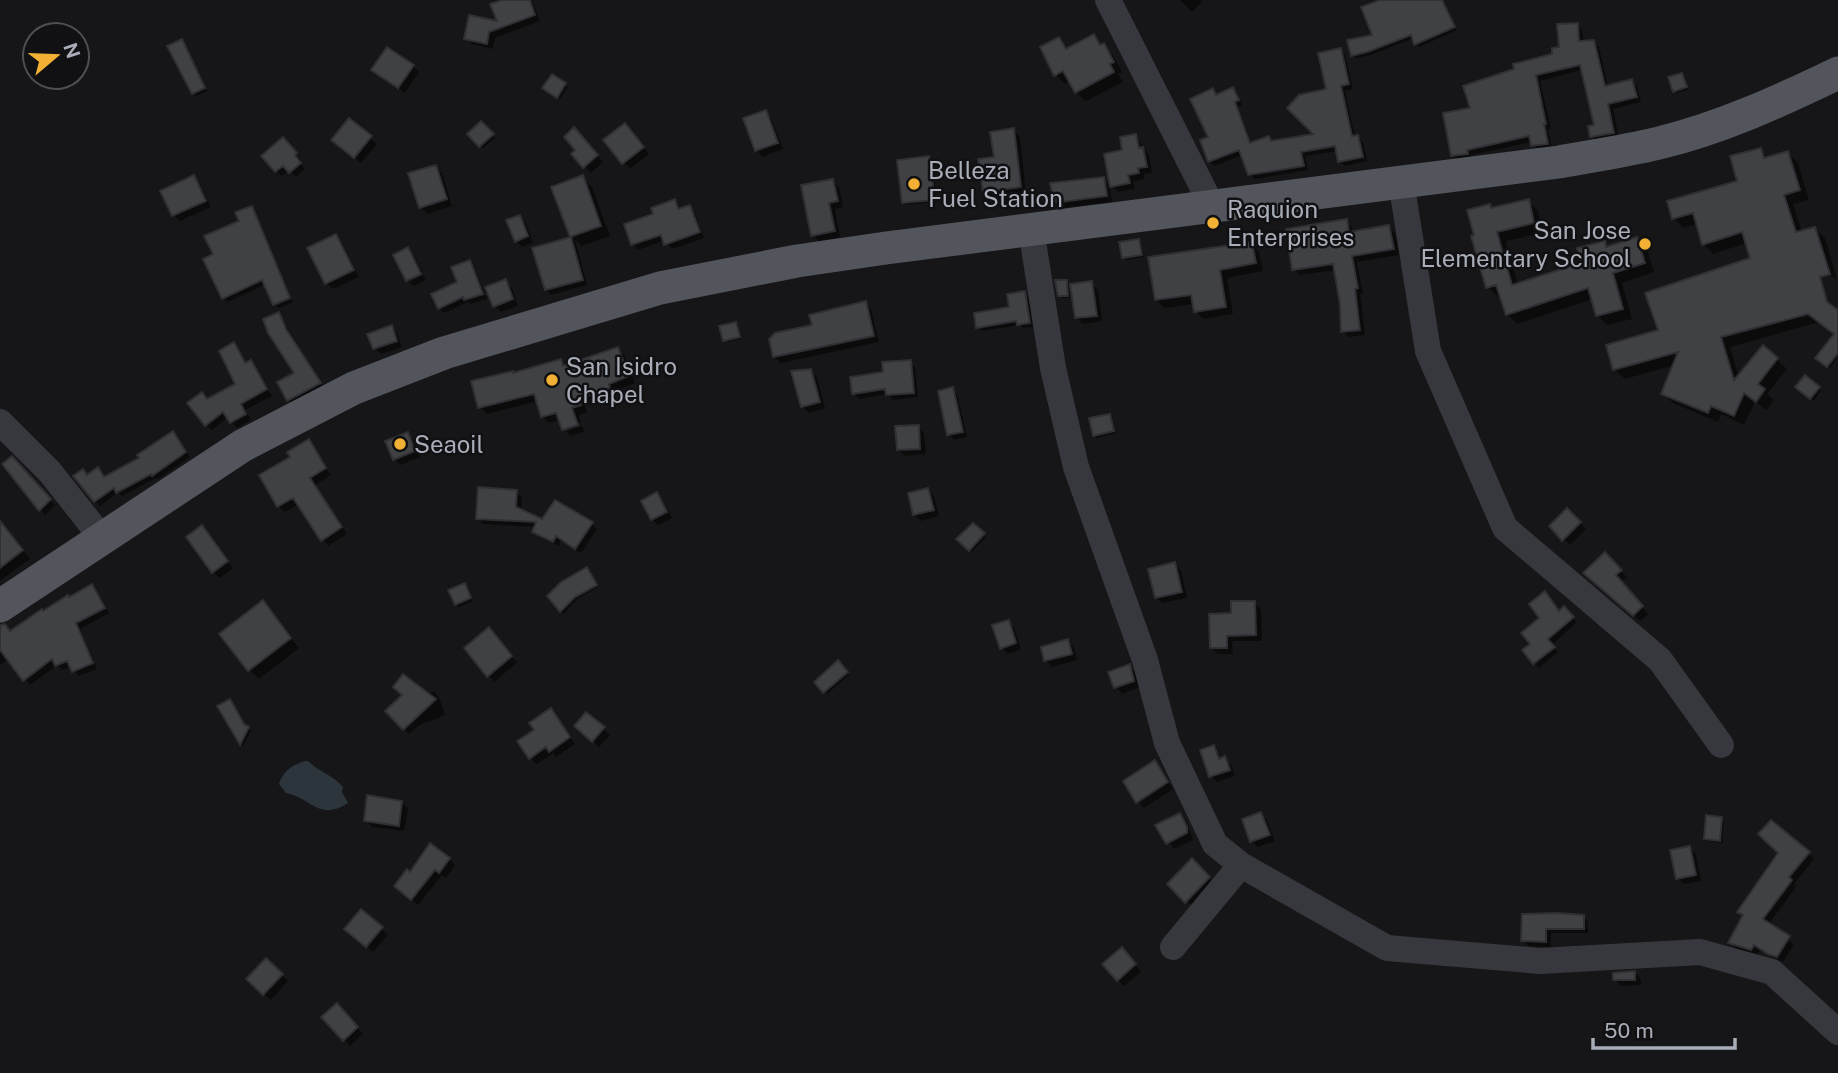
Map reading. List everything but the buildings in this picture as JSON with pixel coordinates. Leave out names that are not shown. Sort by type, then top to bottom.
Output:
[{"type":"main road","points":[[0,606],[253,440],[354,388],[444,353],[671,286],[797,261],[1559,162],[1662,143],[1710,128],[1773,104],[1838,74]]},
{"type":"street","points":[[1108,0],[1212,206]]},
{"type":"street","points":[[1401,181],[1428,351],[1505,528],[1660,660],[1721,745]]},
{"type":"street","points":[[1031,229],[1053,368],[1076,467],[1145,660],[1167,743],[1215,844],[1241,865],[1387,948],[1540,961],[1700,952],[1772,972],[1838,1032]]},
{"type":"street","points":[[0,422],[50,472],[102,538]]},
{"type":"street","points":[[1174,947],[1241,865]]},
{"type":"shaded area","points":[[308,761],[343,787],[342,792],[348,803],[338,808],[322,810],[286,793],[279,784],[283,775],[294,766]]},
{"type":"place","name":"Belleza Fuel Station","points":[[914,184]]},
{"type":"place","name":"Raquion Enterprises","points":[[1213,223]]},
{"type":"place","name":"San Jose Elementary School","points":[[1645,244]]},
{"type":"place","name":"San Isidro Chapel","points":[[552,380]]},
{"type":"place","name":"Seaoil","points":[[400,444]]}]
